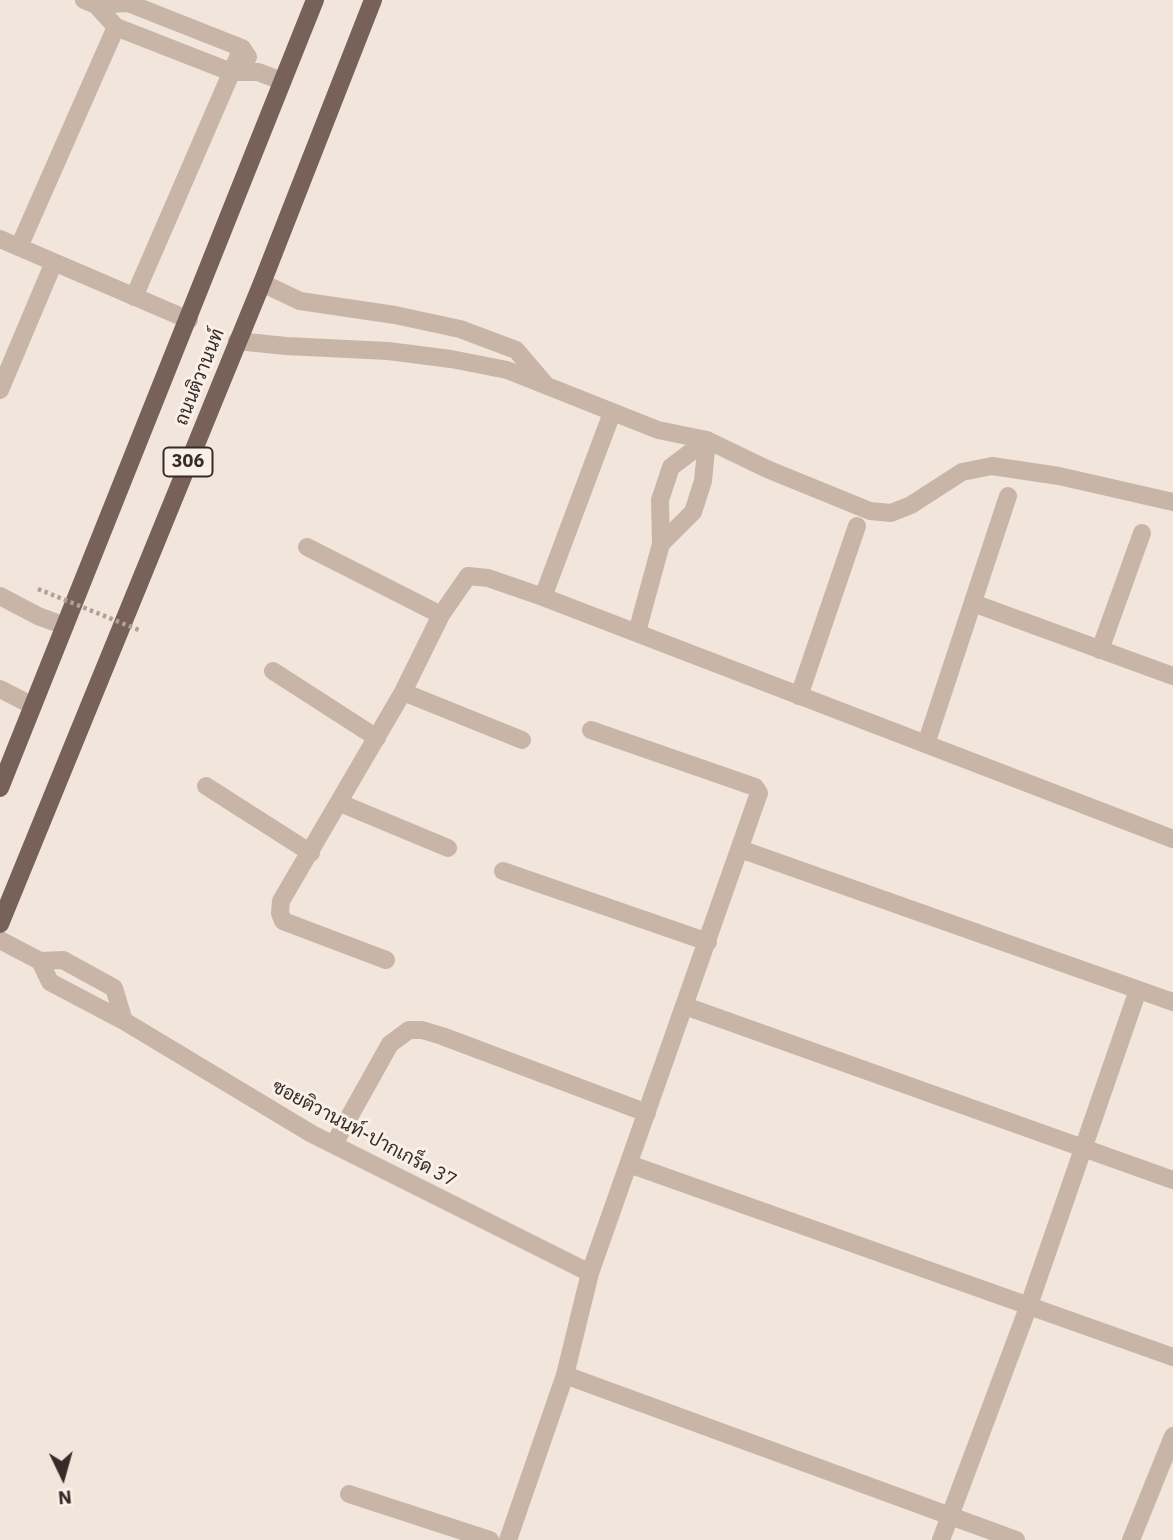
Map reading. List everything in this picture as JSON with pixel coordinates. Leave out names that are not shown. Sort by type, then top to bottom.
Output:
[{"type":"main road","name":"ถนนติวานนท์","points":[[0,788],[315,0]]},
{"type":"main road","name":"ถนนติวานนท์","points":[[0,924],[262,283],[373,0]]},
{"type":"street","points":[[90,3],[116,27],[231,72],[258,72],[282,81]]},
{"type":"street","points":[[90,3],[128,4],[242,48],[258,72]]},
{"type":"street","points":[[19,247],[116,27]]},
{"type":"street","points":[[134,296],[242,48]]},
{"type":"street","points":[[0,239],[189,320]]},
{"type":"street","points":[[0,390],[54,262]]},
{"type":"street","points":[[262,283],[300,301],[395,315],[460,330],[505,346],[516,350],[548,387]]},
{"type":"street","points":[[237,341],[388,351],[507,370],[657,430],[707,440],[768,469],[870,511],[891,513],[911,505],[962,472],[992,466],[1059,476],[1173,502]]},
{"type":"street","points":[[543,597],[612,413]]},
{"type":"street","points":[[637,632],[661,544],[660,500],[671,467],[707,440]]},
{"type":"street","points":[[661,544],[693,512],[703,481],[707,440]]},
{"type":"street","points":[[926,744],[1008,496]]},
{"type":"street","points":[[799,696],[857,526]]},
{"type":"street","points":[[1100,650],[1142,533]]},
{"type":"street","points":[[307,547],[441,615]]},
{"type":"street","points":[[386,960],[283,921],[281,901],[403,692],[441,615],[468,576],[488,578],[637,632],[1173,839]]},
{"type":"street","points":[[0,596],[38,616],[65,626]]},
{"type":"street","points":[[973,603],[1173,676]]},
{"type":"street","points":[[273,671],[377,738]]},
{"type":"street","points":[[0,689],[33,706]]},
{"type":"street","points":[[403,692],[522,740]]},
{"type":"street","points":[[508,1540],[565,1375],[590,1273],[759,793],[755,787],[591,730]]},
{"type":"street","points":[[206,786],[311,853]]},
{"type":"street","points":[[340,803],[448,848]]},
{"type":"street","points":[[740,849],[1173,1002]]},
{"type":"street","points":[[503,871],[708,942]]},
{"type":"street","name":"ซอยติวานนท์-ปากเกร็ด 37","points":[[0,940],[40,961],[63,960],[114,988],[124,1021]]},
{"type":"street","name":"ซอยติวานนท์-ปากเกร็ด 37","points":[[40,961],[50,982],[124,1021],[334,1144],[590,1273]]},
{"type":"street","points":[[941,1540],[1029,1305],[1138,990]]},
{"type":"street","points":[[685,1006],[1173,1180]]},
{"type":"street","points":[[334,1144],[390,1044],[409,1030],[422,1030],[442,1036],[648,1113]]},
{"type":"street","points":[[629,1164],[1173,1357]]},
{"type":"street","points":[[565,1375],[1016,1540]]},
{"type":"street","points":[[1131,1540],[1173,1436]]},
{"type":"street","points":[[349,1494],[490,1540]]},
{"type":"path","points":[[38,589],[139,630]]}]
